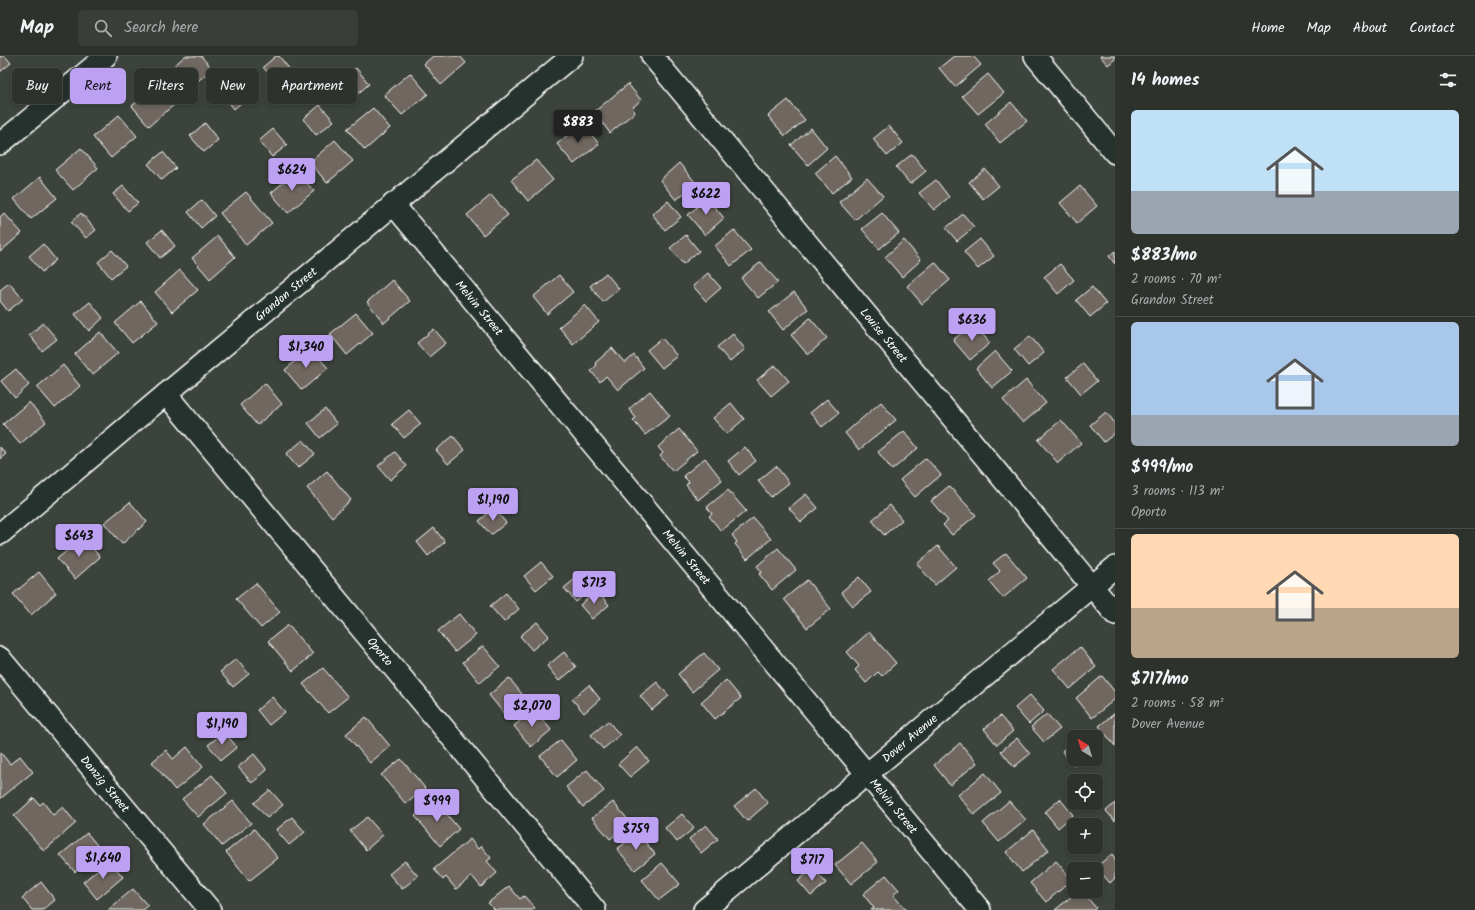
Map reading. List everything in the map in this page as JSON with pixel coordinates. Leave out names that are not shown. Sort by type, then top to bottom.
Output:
[{"type":"street","points":[[0,144],[106,56]]},
{"type":"street","name":"Grandon Street","points":[[0,534],[393,204],[572,56]]},
{"type":"street","name":"Louise Street","points":[[652,56],[1115,614]]},
{"type":"street","points":[[1035,56],[1115,153]]},
{"type":"street","name":"Melvin Street","points":[[393,204],[980,910]]},
{"type":"street","name":"Oporto","points":[[166,394],[594,910]]},
{"type":"street","name":"Dover Avenue","points":[[704,910],[1115,567]]},
{"type":"street","name":"Danzig Street","points":[[0,658],[210,910]]},
{"type":"building","points":[[0,56],[5,56],[11,63],[0,72]]},
{"type":"building","points":[[185,56],[201,56],[211,68],[206,68],[206,74],[198,81],[198,68],[171,68]]},
{"type":"building","points":[[276,56],[279,56],[289,68],[267,68],[267,72],[263,67]]},
{"type":"building","points":[[433,56],[460,56],[466,63],[441,85],[424,64]]},
{"type":"building","points":[[954,56],[973,56],[981,65],[955,87],[939,68]]},
{"type":"building","points":[[1100,56],[1115,56],[1115,59],[1108,65]]},
{"type":"building","points":[[357,69],[369,84],[357,94]]},
{"type":"building","points":[[410,73],[428,94],[402,115],[384,95]]},
{"type":"building","points":[[988,74],[1004,93],[978,114],[962,96]]},
{"type":"building","points":[[628,84],[641,100],[632,108],[635,112],[610,133],[594,112]]},
{"type":"building","points":[[788,100],[805,120],[785,136],[768,116]]},
{"type":"building","points":[[1011,102],[1027,121],[1000,143],[985,124]]},
{"type":"building","points":[[134,104],[175,104],[149,126],[132,106]]},
{"type":"building","points":[[230,104],[240,104],[234,109]]},
{"type":"building","points":[[320,105],[334,121],[316,135],[303,119]]},
{"type":"building","points":[[373,108],[390,128],[365,150],[347,129]]},
{"type":"building","points":[[119,115],[137,136],[111,158],[93,137]]},
{"type":"building","points":[[205,123],[218,140],[204,152],[190,136]]},
{"type":"building","points":[[582,123],[599,144],[574,164],[557,144]]},
{"type":"building","points":[[889,126],[903,143],[887,156],[873,139]]},
{"type":"building","points":[[811,128],[827,148],[808,165],[791,145]]},
{"type":"building","points":[[273,129],[287,145],[272,157],[259,141]]},
{"type":"building","points":[[335,140],[353,161],[327,183],[310,162]]},
{"type":"building","points":[[81,148],[98,168],[73,190],[55,170]]},
{"type":"building","points":[[163,152],[176,168],[162,180],[148,164]]},
{"type":"building","points":[[912,154],[926,171],[910,184],[896,167]]},
{"type":"building","points":[[835,156],[852,177],[832,193],[815,173]]},
{"type":"building","points":[[536,160],[553,180],[528,201],[511,180]]},
{"type":"building","points":[[679,163],[696,183],[676,200],[660,180]]},
{"type":"building","points":[[985,169],[999,186],[983,199],[969,182]]},
{"type":"building","points":[[296,171],[314,191],[288,213],[271,193]]},
{"type":"building","points":[[40,177],[57,198],[31,219],[14,199]]},
{"type":"building","points":[[867,178],[883,196],[855,220],[839,202]]},
{"type":"building","points":[[936,180],[949,197],[934,210],[919,193]]},
{"type":"building","points":[[123,186],[138,203],[128,211],[113,194]]},
{"type":"building","points":[[1080,186],[1097,206],[1077,223],[1060,203]]},
{"type":"building","points":[[246,192],[272,223],[246,245],[220,213]]},
{"type":"building","points":[[491,195],[508,215],[483,235],[467,215]]},
{"type":"building","points":[[707,198],[724,218],[705,235],[688,215]]},
{"type":"building","points":[[202,200],[215,216],[201,228],[188,212]]},
{"type":"building","points":[[668,201],[681,217],[665,230],[652,214]]},
{"type":"building","points":[[4,213],[22,233],[0,252],[0,217]]},
{"type":"building","points":[[81,213],[96,230],[86,238],[71,222]]},
{"type":"building","points":[[882,213],[899,233],[879,249],[862,229]]},
{"type":"building","points":[[963,214],[974,227],[957,241],[946,228]]},
{"type":"building","points":[[162,230],[175,246],[160,258],[147,242]]},
{"type":"building","points":[[734,230],[751,250],[731,266],[715,246]]},
{"type":"building","points":[[686,235],[699,251],[683,264],[670,248]]},
{"type":"building","points":[[218,236],[235,257],[210,279],[192,258]]},
{"type":"building","points":[[980,239],[994,256],[978,269],[964,252]]},
{"type":"building","points":[[904,240],[921,260],[902,277],[885,257]]},
{"type":"building","points":[[43,244],[56,260],[42,272],[29,256]]},
{"type":"building","points":[[112,250],[126,266],[111,278],[98,262]]},
{"type":"building","points":[[1115,251],[1115,264],[1109,256]]},
{"type":"building","points":[[761,262],[778,282],[758,298],[741,278]]},
{"type":"building","points":[[935,262],[950,280],[922,304],[907,286]]},
{"type":"building","points":[[1060,264],[1074,280],[1058,294],[1044,277]]},
{"type":"building","points":[[180,270],[198,290],[172,312],[155,292]]},
{"type":"building","points":[[606,273],[619,289],[603,302],[590,286]]},
{"type":"building","points":[[708,273],[721,288],[706,301],[693,286]]},
{"type":"building","points":[[559,275],[573,292],[547,314],[533,297]]},
{"type":"building","points":[[392,280],[410,301],[384,323],[367,302]]},
{"type":"building","points":[[9,283],[23,299],[8,311],[0,301],[0,290]]},
{"type":"building","points":[[1092,287],[1106,304],[1090,317],[1076,300]]},
{"type":"building","points":[[794,292],[808,309],[783,330],[769,312]]},
{"type":"building","points":[[141,301],[158,322],[132,343],[115,323]]},
{"type":"building","points":[[90,302],[103,318],[89,331],[75,314]]},
{"type":"building","points":[[585,305],[599,322],[573,344],[559,327]]},
{"type":"building","points":[[356,313],[373,333],[347,355],[330,334]]},
{"type":"building","points":[[810,318],[827,338],[808,355],[791,335]]},
{"type":"building","points":[[43,323],[57,339],[42,351],[29,335]]},
{"type":"building","points":[[973,323],[990,343],[970,360],[953,340]]},
{"type":"building","points":[[434,329],[446,343],[429,357],[417,343]]},
{"type":"building","points":[[100,332],[118,353],[92,375],[75,354]]},
{"type":"building","points":[[733,334],[745,349],[730,362],[717,347]]},
{"type":"building","points":[[1030,336],[1044,353],[1028,366],[1014,349]]},
{"type":"building","points":[[662,338],[677,356],[662,368],[647,350]]},
{"type":"building","points":[[310,348],[328,368],[302,390],[285,370]]},
{"type":"building","points":[[612,348],[625,363],[634,355],[644,368],[618,390],[606,376],[600,382],[591,371],[597,365],[595,363]]},
{"type":"building","points":[[995,351],[1012,371],[992,388],[976,368]]},
{"type":"building","points":[[1083,364],[1097,381],[1081,394],[1067,377]]},
{"type":"building","points":[[63,365],[80,386],[55,408],[37,387]]},
{"type":"building","points":[[775,365],[789,381],[771,396],[757,380]]},
{"type":"building","points":[[16,369],[29,385],[15,398],[1,381]]},
{"type":"building","points":[[1026,380],[1046,403],[1023,423],[1003,400]]},
{"type":"building","points":[[265,383],[282,404],[257,425],[240,405]]},
{"type":"building","points":[[650,391],[670,416],[645,435],[633,420],[636,418],[629,409]]},
{"type":"building","points":[[827,399],[839,413],[822,427],[810,413]]},
{"type":"building","points":[[29,402],[46,422],[20,444],[3,424]]},
{"type":"building","points":[[881,402],[896,420],[859,450],[845,433]]},
{"type":"building","points":[[731,403],[744,419],[727,434],[713,418]]},
{"type":"building","points":[[325,409],[337,424],[320,438],[308,423]]},
{"type":"building","points":[[409,410],[421,424],[404,438],[392,424]]},
{"type":"building","points":[[1106,412],[1115,423],[1115,433],[1104,442],[1090,425]]},
{"type":"building","points":[[1061,420],[1081,443],[1058,463],[1038,440]]},
{"type":"building","points":[[679,429],[697,451],[673,471],[660,456],[663,453],[658,447]]},
{"type":"building","points":[[904,431],[918,448],[892,470],[878,452]]},
{"type":"building","points":[[453,436],[465,450],[448,464],[436,450]]},
{"type":"building","points":[[303,440],[315,454],[298,468],[286,454]]},
{"type":"building","points":[[0,447],[6,454],[0,459]]},
{"type":"building","points":[[745,447],[756,461],[739,475],[728,461]]},
{"type":"building","points":[[395,452],[407,466],[390,480],[378,466]]},
{"type":"building","points":[[705,458],[722,480],[698,500],[686,485],[689,482],[683,476]]},
{"type":"building","points":[[926,458],[941,475],[915,497],[900,480]]},
{"type":"building","points":[[776,466],[789,483],[771,497],[758,481]]},
{"type":"building","points":[[327,471],[351,500],[332,517],[307,488]]},
{"type":"building","points":[[949,486],[976,515],[952,535],[943,525],[948,521],[931,501]]},
{"type":"building","points":[[728,490],[746,511],[721,531],[709,516],[712,514],[707,507]]},
{"type":"building","points":[[806,494],[818,508],[801,522],[789,508]]},
{"type":"building","points":[[130,502],[147,522],[122,544],[104,523]]},
{"type":"building","points":[[890,505],[902,520],[884,535],[872,520]]},
{"type":"building","points":[[494,508],[506,523],[491,535],[479,521]]},
{"type":"building","points":[[753,518],[771,539],[747,559],[735,544],[737,542],[732,535]]},
{"type":"building","points":[[434,528],[445,542],[428,556],[417,542]]},
{"type":"building","points":[[83,537],[100,557],[75,579],[57,559]]},
{"type":"building","points":[[938,546],[956,567],[935,585],[917,564]]},
{"type":"building","points":[[778,548],[796,570],[772,590],[759,574],[762,572],[757,566]]},
{"type":"building","points":[[1006,553],[1027,578],[1003,598],[989,581],[1000,571],[993,563]]},
{"type":"building","points":[[541,562],[553,576],[536,590],[524,576]]},
{"type":"building","points":[[39,572],[56,593],[31,615],[13,594]]},
{"type":"building","points":[[581,574],[593,588],[576,602],[564,588]]},
{"type":"building","points":[[859,577],[871,592],[853,606],[841,592]]},
{"type":"building","points":[[807,580],[831,609],[807,628],[784,599]]},
{"type":"building","points":[[256,583],[280,612],[261,628],[236,599]]},
{"type":"building","points":[[597,591],[609,605],[592,619],[580,605]]},
{"type":"building","points":[[506,593],[519,609],[504,622],[490,606]]},
{"type":"building","points":[[459,614],[476,635],[455,652],[438,631]]},
{"type":"building","points":[[537,622],[549,636],[532,650],[520,636]]},
{"type":"building","points":[[288,625],[313,654],[293,671],[268,641]]},
{"type":"building","points":[[869,632],[896,663],[882,676],[878,672],[866,683],[855,670],[859,666],[847,652]]},
{"type":"building","points":[[483,646],[500,666],[480,683],[463,662]]},
{"type":"building","points":[[1080,647],[1096,667],[1070,689],[1053,669]]},
{"type":"building","points":[[564,652],[576,667],[559,681],[547,666]]},
{"type":"building","points":[[704,653],[718,670],[692,692],[678,674]]},
{"type":"building","points":[[236,659],[249,674],[233,687],[220,672]]},
{"type":"building","points":[[323,668],[348,697],[328,713],[303,684]]},
{"type":"building","points":[[1102,676],[1115,692],[1115,699],[1092,718],[1076,698]]},
{"type":"building","points":[[509,678],[526,699],[506,716],[489,695]]},
{"type":"building","points":[[726,680],[741,698],[715,719],[701,702]]},
{"type":"building","points":[[657,682],[669,696],[652,710],[640,696]]},
{"type":"building","points":[[589,685],[600,699],[584,713],[572,699]]},
{"type":"building","points":[[1030,695],[1044,711],[1029,724],[1015,708]]},
{"type":"building","points":[[272,697],[285,712],[269,725],[257,710]]},
{"type":"building","points":[[534,709],[551,730],[531,747],[514,726]]},
{"type":"building","points":[[1115,713],[1115,746],[1103,730],[1099,726]]},
{"type":"building","points":[[1047,714],[1060,729],[1044,742],[1031,727]]},
{"type":"building","points":[[1000,716],[1013,731],[997,745],[984,729]]},
{"type":"building","points":[[366,717],[390,746],[370,763],[346,734]]},
{"type":"building","points":[[608,721],[620,735],[603,749],[591,735]]},
{"type":"building","points":[[224,732],[237,747],[221,760],[208,745]]},
{"type":"building","points":[[1017,738],[1030,754],[1014,767],[1001,751]]},
{"type":"building","points":[[561,740],[577,760],[557,777],[540,756]]},
{"type":"building","points":[[960,743],[977,763],[950,785],[934,765]]},
{"type":"building","points":[[1067,746],[1067,757],[1062,751]]},
{"type":"building","points":[[187,747],[203,767],[175,790],[152,762],[166,750],[173,759]]},
{"type":"building","points":[[637,747],[649,761],[630,777],[618,764]]},
{"type":"building","points":[[0,752],[10,764],[20,756],[33,772],[0,799]]},
{"type":"building","points":[[254,754],[267,770],[252,783],[238,767]]},
{"type":"building","points":[[401,759],[425,788],[406,804],[381,775]]},
{"type":"building","points":[[587,770],[604,791],[583,807],[566,787]]},
{"type":"building","points":[[985,773],[1001,793],[974,815],[958,795]]},
{"type":"building","points":[[212,775],[227,793],[198,817],[182,799]]},
{"type":"building","points":[[756,788],[768,803],[747,821],[734,806]]},
{"type":"building","points":[[270,790],[283,805],[267,818],[254,803]]},
{"type":"building","points":[[34,798],[40,805],[43,802],[53,815],[63,807],[76,823],[44,851],[14,816]]},
{"type":"building","points":[[1060,799],[1067,808],[1067,810],[1069,810],[1073,815],[1067,818],[1067,820],[1058,828],[1045,812]]},
{"type":"building","points":[[435,800],[459,829],[440,846],[415,816]]},
{"type":"building","points":[[233,801],[251,823],[222,846],[204,824]]},
{"type":"building","points":[[1009,801],[1026,820],[999,842],[983,823]]},
{"type":"building","points":[[613,802],[630,822],[610,839],[592,818]]},
{"type":"building","points":[[1115,803],[1115,821],[1106,811]]},
{"type":"building","points":[[682,814],[694,828],[677,842],[665,828]]},
{"type":"building","points":[[292,817],[305,832],[289,845],[276,830]]},
{"type":"building","points":[[367,817],[383,835],[366,850],[350,831]]},
{"type":"building","points":[[706,825],[718,839],[701,853],[689,839]]},
{"type":"building","points":[[254,829],[278,858],[249,881],[226,852]]},
{"type":"building","points":[[1033,830],[1049,850],[1022,872],[1006,852]]},
{"type":"building","points":[[87,833],[101,850],[75,872],[60,855]]},
{"type":"building","points":[[638,833],[655,854],[635,870],[617,849]]},
{"type":"building","points":[[470,839],[478,849],[481,846],[491,858],[487,861],[497,873],[481,887],[472,876],[456,889],[446,877],[443,880],[434,869]]},
{"type":"building","points":[[862,843],[878,862],[851,884],[835,865]]},
{"type":"building","points":[[1112,854],[1115,858],[1115,878],[1110,883],[1103,875],[1102,862]]},
{"type":"building","points":[[109,860],[123,877],[97,899],[83,882]]},
{"type":"building","points":[[405,861],[418,876],[402,889],[389,874]]},
{"type":"building","points":[[1056,861],[1067,874],[1067,884],[1046,902],[1030,883]]},
{"type":"building","points":[[662,863],[680,884],[659,900],[642,880]]},
{"type":"building","points":[[813,868],[826,883],[811,896],[798,881]]},
{"type":"building","points":[[886,875],[899,890],[893,895],[906,910],[871,910],[874,908],[863,894]]},
{"type":"building","points":[[41,882],[55,900],[43,910],[32,910],[22,898]]},
{"type":"building","points":[[509,886],[520,899],[524,896],[535,908],[533,910],[495,910],[488,903]]},
{"type":"building","points":[[133,889],[148,906],[143,910],[108,910]]},
{"type":"building","points":[[1070,898],[1088,898],[1096,908],[1094,910],[1055,910]]}]
